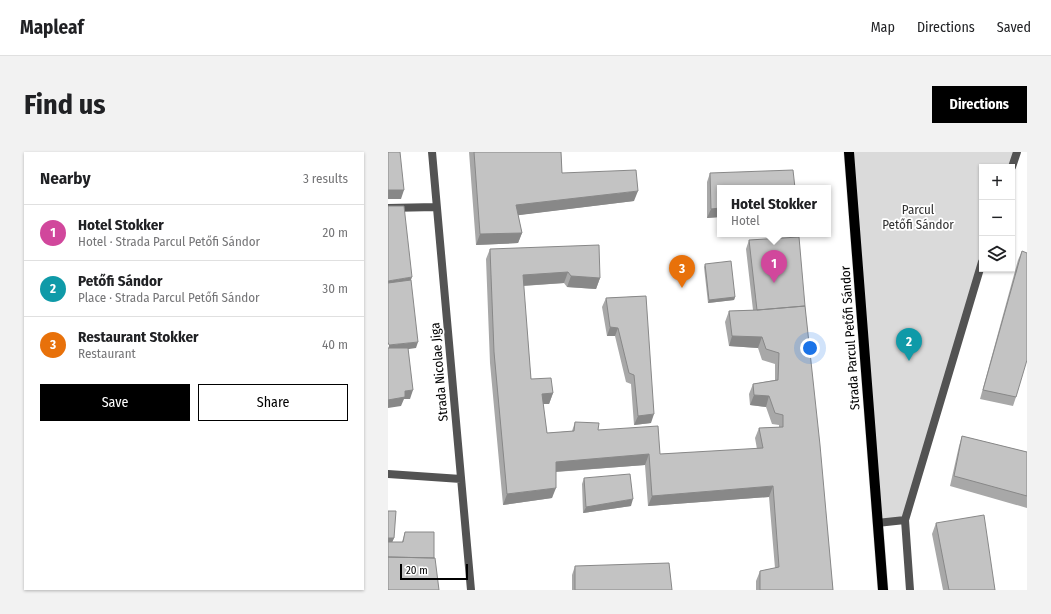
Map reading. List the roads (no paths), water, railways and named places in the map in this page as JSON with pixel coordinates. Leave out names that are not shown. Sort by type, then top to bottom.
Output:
[{"type":"main road","name":"Strada Parcul Petőfi Sándor","points":[[849,152],[883,590]]},
{"type":"street","name":"Strada Nicolae Jiga","points":[[432,152],[471,590]]},
{"type":"street","points":[[1013,164],[1017,152]]},
{"type":"street","points":[[388,208],[436,207]]},
{"type":"street","points":[[910,590],[905,520],[979,272]]},
{"type":"street","points":[[388,474],[461,480]]},
{"type":"street","points":[[877,523],[905,520]]},
{"type":"place","name":"Hotel Stokker","points":[[774,283]]},
{"type":"place","name":"Restaurant Stokker","points":[[682,288]]},
{"type":"place","name":"Petőfi Sándor","points":[[909,361]]},
{"type":"park label","name":"Parcul Petőfi Sándor","points":[[918,216]]}]
